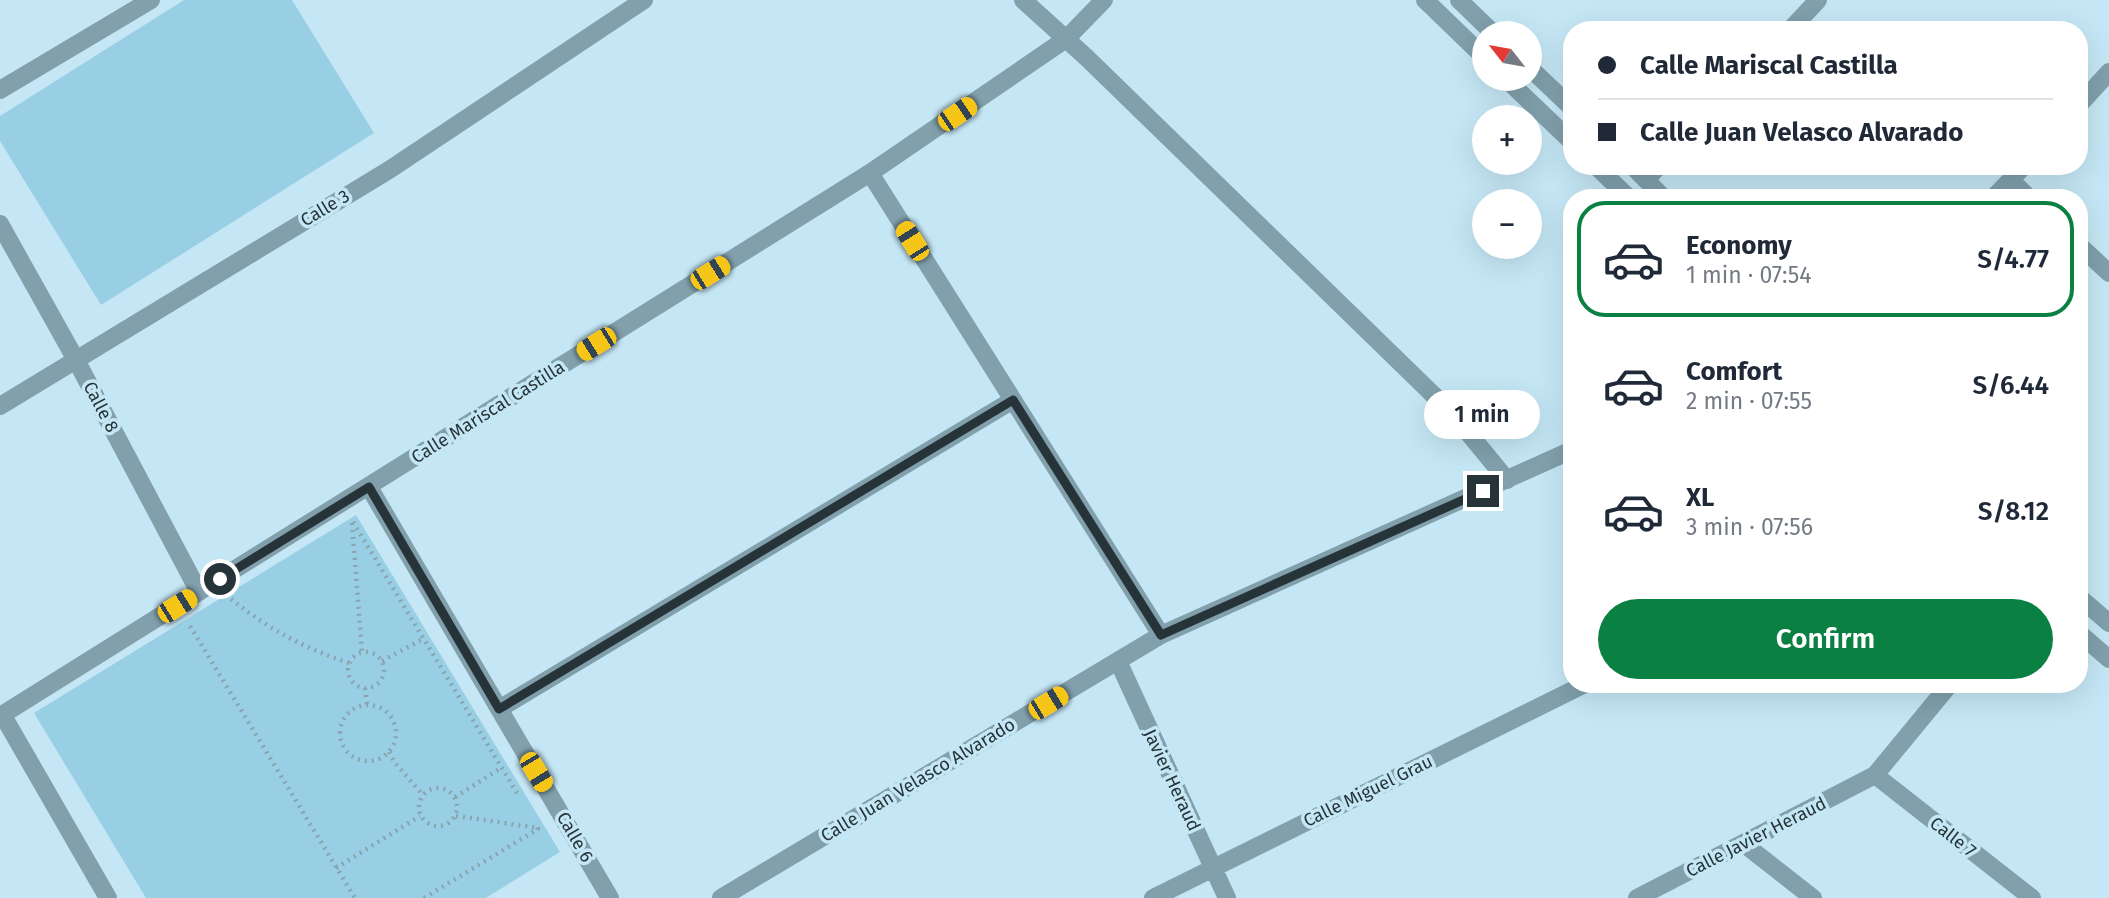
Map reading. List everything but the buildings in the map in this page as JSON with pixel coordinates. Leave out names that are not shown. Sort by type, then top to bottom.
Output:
[{"type":"street","points":[[0,90],[151,0]]},
{"type":"street","name":"Calle 3","points":[[0,406],[388,170],[644,0]]},
{"type":"street","points":[[1023,0],[1087,58],[1452,413],[1507,480]]},
{"type":"street","name":"Calle Mariscal Castilla","points":[[1,715],[870,173],[1066,39],[1104,0]]},
{"type":"street","points":[[1425,0],[1472,45]]},
{"type":"street","points":[[1798,21],[1818,0]]},
{"type":"street","points":[[1461,1],[1481,21]]},
{"type":"street","points":[[2088,95],[2109,72]]},
{"type":"street","points":[[1542,79],[1563,99]]},
{"type":"street","points":[[1519,91],[1563,133]]},
{"type":"street","points":[[870,173],[1161,635]]},
{"type":"street","points":[[1605,175],[1620,189]]},
{"type":"street","points":[[1641,175],[1655,189]]},
{"type":"street","points":[[1646,180],[1651,175]]},
{"type":"street","points":[[2002,189],[2016,175]]},
{"type":"street","points":[[2011,180],[2020,189]]},
{"type":"street","name":"Calle 8","points":[[0,224],[76,360],[198,592]]},
{"type":"street","points":[[2088,253],[2109,273]]},
{"type":"street","points":[[499,709],[1013,400]]},
{"type":"street","name":"Calle Juan Velasco Alvarado","points":[[721,898],[1161,635],[1563,454]]},
{"type":"street","name":"Calle 6","points":[[369,487],[610,898]]},
{"type":"street","points":[[2088,605],[2109,623]]},
{"type":"street","points":[[2088,641],[2109,659]]},
{"type":"street","name":"Javier Heraud","points":[[1118,661],[1227,898]]},
{"type":"street","name":"Calle Miguel Grau","points":[[1153,898],[1567,693]]},
{"type":"street","points":[[1875,775],[1943,693]]},
{"type":"street","points":[[1,715],[108,898]]},
{"type":"street","name":"Calle Javier Heraud","points":[[1637,898],[1875,775]]},
{"type":"street","name":"Calle 7","points":[[1875,775],[2032,898]]},
{"type":"street","points":[[1744,844],[1813,898]]},
{"type":"path","points":[[362,652],[352,522],[369,487]]},
{"type":"path","points":[[341,529],[352,522]]},
{"type":"path","points":[[352,522],[520,798]]},
{"type":"path","points":[[240,591],[229,598],[260,621],[320,654],[349,663]]},
{"type":"path","points":[[188,623],[355,898]]},
{"type":"path","points":[[382,661],[424,639]]},
{"type":"path","points":[[373,653],[382,661],[382,678],[373,687],[361,688],[351,681],[349,663],[356,654],[373,653]]},
{"type":"path","points":[[365,688],[366,705]]},
{"type":"path","points":[[366,705],[383,708],[395,722],[395,741],[389,752],[376,760],[367,761],[350,755],[340,739],[342,721],[347,713],[366,705]]},
{"type":"path","points":[[389,752],[395,763],[423,795]]},
{"type":"path","points":[[455,797],[501,768]]},
{"type":"path","points":[[442,788],[455,797],[456,816],[447,825],[429,825],[420,816],[419,805],[423,795],[432,789],[442,788]]},
{"type":"path","points":[[336,868],[420,816]]},
{"type":"path","points":[[456,816],[538,829]]},
{"type":"path","points":[[532,818],[538,829]]},
{"type":"path","points":[[425,898],[538,829]]},
{"type":"shaded area","points":[[184,0],[292,0],[374,133],[101,305],[0,141],[0,116]]},
{"type":"shaded area","points":[[356,515],[560,852],[486,898],[146,898],[34,713]]},
{"type":"route","points":[[220,579],[369,487],[499,709],[1013,400],[1161,635],[1483,491]]}]
